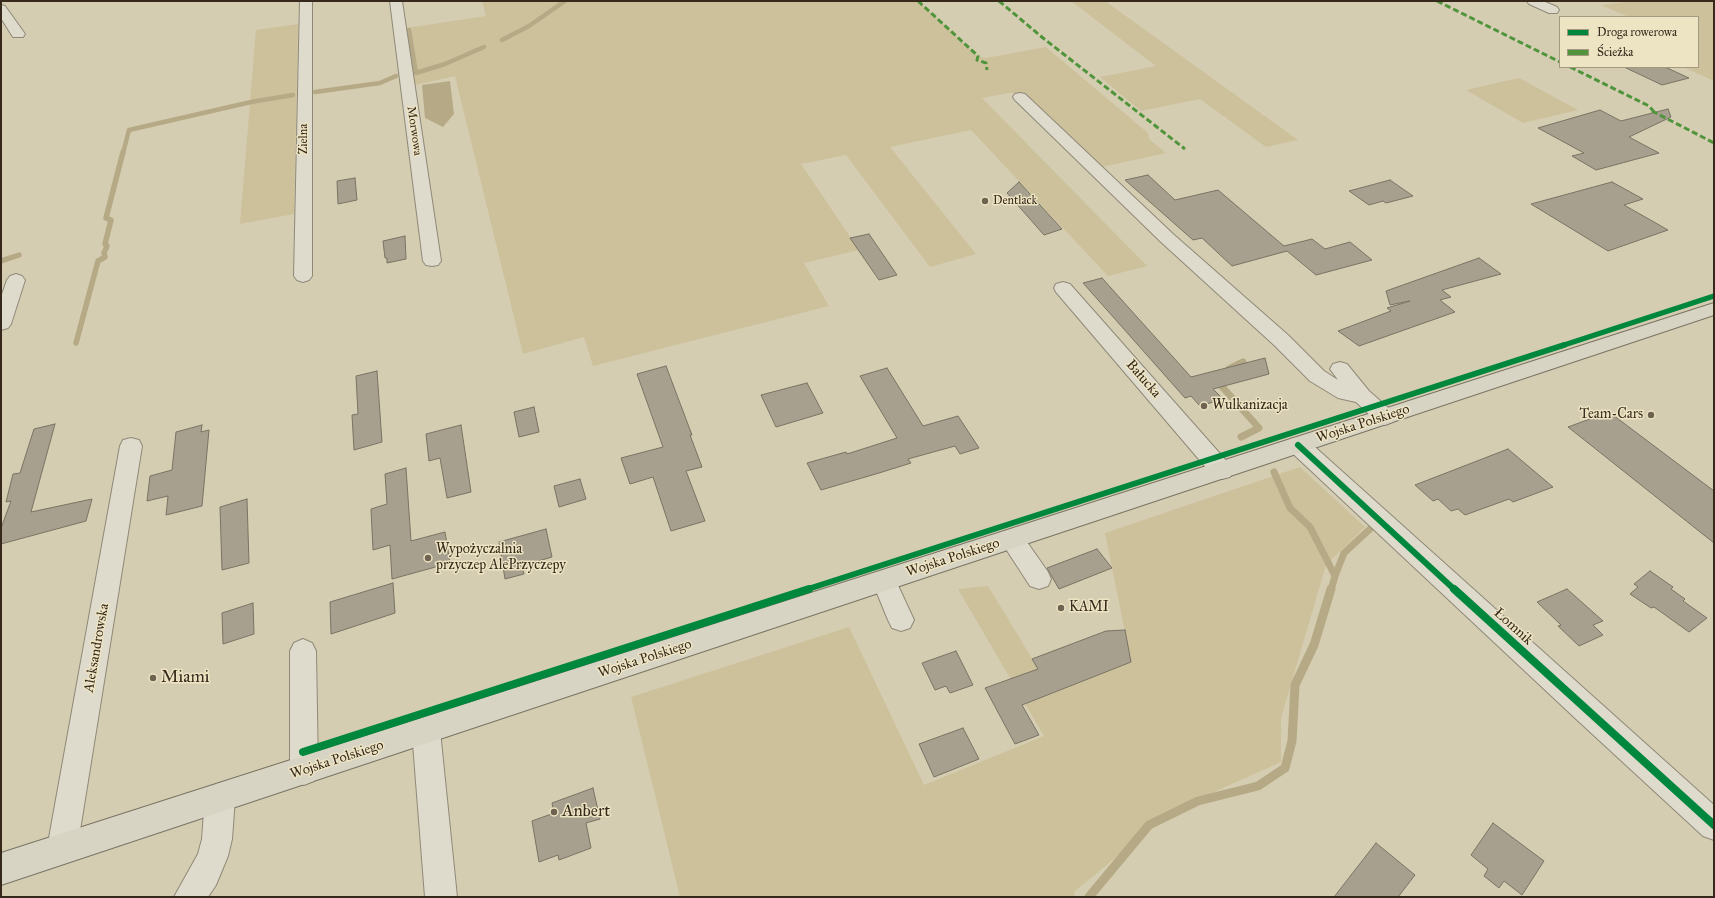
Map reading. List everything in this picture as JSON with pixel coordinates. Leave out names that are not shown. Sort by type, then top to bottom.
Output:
[{"type":"main road","name":"Wojska Polskiego","points":[[62,849],[1714,310]]},
{"type":"main road","points":[[1,869],[62,849]]},
{"type":"street","name":"Zielna","points":[[303,276],[306,1]]},
{"type":"street","name":"Morwowa","points":[[396,1],[432,261]]},
{"type":"street","points":[[1534,1],[1553,10]]},
{"type":"street","points":[[1,8],[18,34]]},
{"type":"street","points":[[1020,97],[1168,238],[1281,340],[1317,376],[1332,386],[1345,392],[1362,396]]},
{"type":"street","points":[[1,324],[16,280]]},
{"type":"street","name":"Bałucka","points":[[1063,288],[1222,470]]},
{"type":"street","points":[[1340,369],[1362,396],[1385,417]]},
{"type":"street","name":"Łomnik","points":[[1298,445],[1487,620],[1714,825]]},
{"type":"street","name":"Aleksandrowska","points":[[62,849],[131,446]]},
{"type":"street","points":[[1012,539],[1039,579]]},
{"type":"street","points":[[884,581],[901,620]]},
{"type":"street","points":[[303,652],[304,771]]},
{"type":"street","points":[[426,731],[441,897]]},
{"type":"street","points":[[190,897],[205,874],[213,856],[217,839],[220,798]]},
{"type":"shaded area","points":[[482,1],[918,1],[978,56],[986,58],[1046,47],[1148,133],[1149,139],[1166,153],[1102,167],[1024,93],[1008,93],[982,98],[1147,266],[1108,276],[971,130],[890,147],[976,254],[930,267],[846,155],[801,164],[859,250],[804,263],[829,306],[593,366],[584,337],[523,354],[455,76],[415,85],[406,28],[486,16]]},
{"type":"shaded area","points":[[1071,1],[1105,1],[1298,140],[1266,147],[1200,99],[1141,111],[1100,77],[1156,66]]},
{"type":"shaded area","points":[[1633,1],[1714,1],[1714,81],[1685,68],[1699,68],[1699,16],[1627,16],[1601,5]]},
{"type":"shaded area","points":[[298,24],[294,214],[240,224],[256,30]]},
{"type":"shaded area","points":[[1519,78],[1578,110],[1523,123],[1466,90]]},
{"type":"shaded area","points":[[450,81],[454,114],[443,127],[425,118],[422,85]]},
{"type":"shaded area","points":[[1300,467],[1365,527],[1326,565],[1281,718],[1281,762],[1174,810],[1075,891],[1074,897],[680,897],[631,697],[849,627],[924,785],[1044,736],[958,589],[988,586],[1053,693],[1131,662],[1105,533]]},
{"type":"building","points":[[1626,68],[1667,68],[1689,78],[1662,85]]},
{"type":"building","points":[[1668,109],[1671,117],[1629,137],[1659,153],[1596,170],[1572,156],[1584,153],[1538,128],[1600,110],[1621,121]]},
{"type":"building","points":[[1148,175],[1175,200],[1218,190],[1284,246],[1312,239],[1325,249],[1350,242],[1372,260],[1316,275],[1287,251],[1232,266],[1202,238],[1193,240],[1125,180]]},
{"type":"building","points":[[355,178],[357,200],[338,204],[337,181]]},
{"type":"building","points":[[1390,180],[1413,196],[1386,203],[1383,201],[1369,205],[1349,191]]},
{"type":"building","points":[[1019,182],[1062,229],[1044,235],[1007,193]]},
{"type":"building","points":[[1612,182],[1643,199],[1624,205],[1668,230],[1608,251],[1531,204]]},
{"type":"building","points":[[869,234],[897,275],[879,280],[850,238]]},
{"type":"building","points":[[405,236],[406,259],[387,263],[383,241]]},
{"type":"building","points":[[1479,258],[1501,274],[1442,290],[1451,297],[1440,300],[1455,312],[1359,346],[1338,331],[1391,311],[1387,308],[1410,301],[1390,305],[1386,291]]},
{"type":"building","points":[[1102,278],[1191,377],[1265,358],[1269,374],[1213,389],[1223,399],[1200,406],[1191,396],[1185,398],[1083,283]]},
{"type":"building","points":[[666,366],[692,435],[690,435],[702,467],[686,471],[705,521],[671,531],[653,477],[630,484],[621,458],[663,447],[637,374]]},
{"type":"building","points":[[887,368],[923,426],[958,416],[979,448],[960,454],[955,446],[908,459],[911,463],[821,490],[807,463],[846,452],[847,454],[897,438],[860,376]]},
{"type":"building","points":[[377,371],[382,442],[354,450],[352,415],[358,414],[356,376]]},
{"type":"building","points":[[807,383],[823,413],[776,427],[761,395]]},
{"type":"building","points":[[534,407],[539,432],[519,437],[514,412]]},
{"type":"building","points":[[1609,412],[1714,491],[1714,543],[1568,427]]},
{"type":"building","points":[[55,424],[31,512],[92,499],[86,521],[1,544],[1,528],[11,501],[6,502],[13,474],[20,473],[34,429]]},
{"type":"building","points":[[202,425],[201,432],[209,430],[202,506],[166,515],[168,496],[147,501],[150,476],[172,470],[176,432]]},
{"type":"building","points":[[461,425],[471,492],[447,498],[440,458],[429,461],[426,434]]},
{"type":"building","points":[[1508,449],[1553,487],[1513,502],[1509,499],[1465,515],[1458,509],[1451,511],[1438,499],[1433,501],[1415,485]]},
{"type":"building","points":[[406,468],[411,541],[445,532],[450,563],[392,579],[390,545],[373,550],[371,509],[387,504],[385,474]]},
{"type":"building","points":[[580,479],[586,499],[559,507],[554,486]]},
{"type":"building","points":[[247,499],[249,563],[222,570],[220,507]]},
{"type":"building","points":[[546,529],[552,557],[522,566],[524,574],[505,579],[499,542]]},
{"type":"building","points":[[1097,549],[1112,568],[1059,589],[1047,568]]},
{"type":"building","points":[[1650,571],[1673,587],[1671,589],[1685,599],[1683,601],[1707,618],[1689,632],[1654,607],[1651,608],[1630,594],[1638,587],[1634,584]]},
{"type":"building","points":[[393,583],[395,613],[331,634],[330,602]]},
{"type":"building","points":[[1567,589],[1603,621],[1593,625],[1603,635],[1579,646],[1558,626],[1561,625],[1537,602]]},
{"type":"building","points":[[253,603],[254,634],[223,644],[222,613]]},
{"type":"building","points":[[1125,630],[1131,662],[1022,705],[1039,735],[1015,744],[985,688],[1038,669],[1032,659],[1106,631]]},
{"type":"building","points":[[956,651],[973,685],[950,693],[946,686],[935,690],[922,663]]},
{"type":"building","points":[[963,728],[979,759],[934,777],[919,744]]},
{"type":"building","points":[[593,788],[600,819],[586,823],[591,848],[559,860],[558,855],[539,862],[532,821],[554,813],[552,803]]},
{"type":"building","points":[[1493,823],[1544,861],[1522,895],[1504,881],[1499,888],[1484,876],[1488,869],[1471,855]]},
{"type":"building","points":[[1376,843],[1415,875],[1398,897],[1334,897]]},
{"type":"waterway","points":[[502,40],[529,26],[565,1]]},
{"type":"waterway","points":[[409,30],[416,73],[445,64],[484,47]]},
{"type":"waterway","points":[[315,92],[380,83],[396,76]]},
{"type":"waterway","points":[[123,153],[129,130],[251,102],[293,95]]},
{"type":"waterway","points":[[76,343],[98,261],[105,257],[104,253],[107,246],[105,244],[111,220],[106,218],[123,152]]},
{"type":"waterway","points":[[1,261],[19,255]]},
{"type":"waterway","points":[[1229,369],[1243,362]]},
{"type":"waterway","points":[[1217,381],[1259,428],[1241,437]]},
{"type":"waterway","points":[[1274,472],[1290,508],[1310,527],[1335,576]]},
{"type":"waterway","points":[[1335,576],[1344,553],[1370,529]]},
{"type":"waterway","points":[[1331,590],[1335,576]]},
{"type":"waterway","points":[[1089,897],[1149,825],[1198,801],[1258,786],[1285,768],[1292,741],[1295,685],[1314,645],[1331,589]]},
{"type":"marked path","points":[[918,1],[978,56],[977,60],[986,63],[987,70]]},
{"type":"marked path","points":[[999,1],[1043,38],[1185,149]]},
{"type":"marked path","points":[[1437,1],[1559,62]]},
{"type":"marked path","points":[[1572,68],[1649,106],[1656,114]]},
{"type":"marked path","points":[[1652,111],[1714,143]]},
{"type":"cycle path","points":[[303,752],[1714,296]]},
{"type":"cycle path","points":[[1298,445],[1585,709],[1714,825]]},
{"type":"place","name":"Dentlack","points":[[985,201]]},
{"type":"place","name":"Wulkanizacja","points":[[1204,406]]},
{"type":"place","name":"Team-Cars","points":[[1651,415]]},
{"type":"place","name":"Wypożyczalnia przyczep AlePrzyczepy","points":[[428,558]]},
{"type":"place","name":"KAMI","points":[[1061,608]]},
{"type":"place","name":"Miami","points":[[153,678]]},
{"type":"place","name":"Anbert","points":[[554,812]]}]
